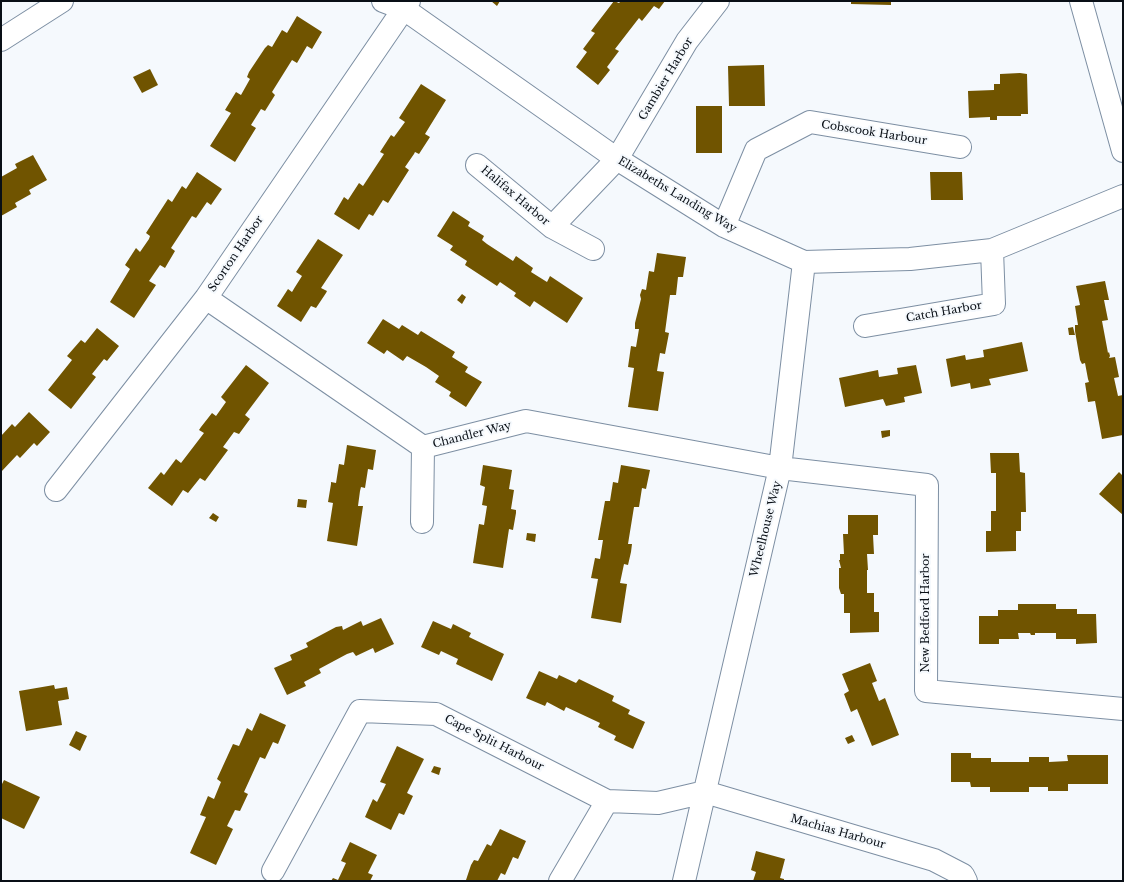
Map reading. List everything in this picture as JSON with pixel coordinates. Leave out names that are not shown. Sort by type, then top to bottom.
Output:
[{"type":"street","points":[[1,40],[62,1]]},
{"type":"street","name":"Elizabeths Landing Way","points":[[383,1],[406,5],[617,159],[724,226],[804,262],[910,259],[992,250],[1123,196]]},
{"type":"street","name":"Gambier Harbor","points":[[617,159],[687,41],[718,1]]},
{"type":"street","points":[[1081,1],[1123,151]]},
{"type":"street","name":"Scorton Harbor","points":[[56,490],[206,298],[406,5]]},
{"type":"street","name":"Cobscook Harbour","points":[[724,226],[756,150],[810,122],[960,147]]},
{"type":"street","name":"Halifax Harbor","points":[[552,227],[617,159]]},
{"type":"street","name":"Halifax Harbor","points":[[477,165],[552,227],[593,249]]},
{"type":"street","name":"Catch Harbor","points":[[866,326],[994,304],[992,250]]},
{"type":"street","name":"Wheelhouse Way","points":[[684,881],[739,638],[780,468],[804,262]]},
{"type":"street","name":"Chandler Way","points":[[206,298],[423,448],[526,421],[780,468]]},
{"type":"street","points":[[422,522],[423,448]]},
{"type":"street","name":"New Bedford Harbor","points":[[780,468],[927,485],[926,691],[1123,709]]},
{"type":"street","name":"Cape Split Harbour","points":[[274,871],[360,711],[436,714],[607,801],[658,803],[705,792]]},
{"type":"street","name":"Machias Harbour","points":[[705,792],[801,822],[934,860],[963,876],[966,881]]},
{"type":"street","points":[[560,881],[607,801]]},
{"type":"building","points":[[491,1],[500,1],[497,6]]},
{"type":"building","points":[[614,1],[619,3],[621,1],[665,1],[659,9],[654,6],[642,21],[639,18],[615,49],[619,51],[607,67],[610,70],[598,85],[576,67],[587,52],[583,49],[595,33],[591,31]]},
{"type":"building","points":[[851,1],[891,1],[891,5],[851,4]]},
{"type":"building","points":[[297,16],[322,32],[312,49],[307,46],[297,63],[292,60],[272,92],[275,95],[265,111],[261,109],[251,125],[256,128],[235,162],[210,146],[231,113],[225,110],[236,92],[241,95],[250,79],[247,77],[249,72],[265,48],[268,45],[272,47],[282,30],[287,33]]},
{"type":"building","points":[[764,65],[765,106],[729,106],[728,66]]},
{"type":"building","points":[[150,69],[158,85],[142,93],[133,77]]},
{"type":"building","points":[[1000,74],[1027,74],[1028,114],[1021,114],[1021,116],[997,116],[997,120],[990,120],[990,117],[969,118],[968,91],[994,90],[994,84],[1000,84]]},
{"type":"building","points":[[421,84],[446,100],[425,134],[430,137],[419,154],[415,152],[405,167],[409,170],[388,203],[383,200],[373,216],[369,214],[359,230],[334,214],[344,197],[348,200],[359,183],[363,186],[384,154],[380,152],[391,135],[394,137],[405,122],[399,118]]},
{"type":"building","points":[[696,106],[722,106],[722,153],[696,153]]},
{"type":"building","points":[[33,155],[47,180],[29,190],[31,194],[15,203],[17,207],[1,216],[1,177],[17,168],[15,164]]},
{"type":"building","points":[[197,172],[222,189],[211,205],[207,202],[196,218],[192,216],[171,248],[175,251],[165,268],[160,265],[149,281],[156,285],[134,318],[110,302],[130,269],[125,265],[136,248],[140,252],[149,239],[150,236],[146,233],[168,199],[172,202],[182,186],[186,189]]},
{"type":"building","points":[[930,172],[962,172],[963,200],[931,200]]},
{"type":"building","points":[[453,211],[470,222],[468,226],[484,236],[482,240],[487,244],[513,261],[516,256],[533,268],[531,272],[547,282],[550,276],[583,298],[567,323],[534,301],[530,307],[514,296],[516,293],[500,282],[497,286],[465,265],[467,261],[450,250],[453,246],[437,236]]},
{"type":"building","points":[[318,239],[343,255],[321,288],[327,291],[326,293],[316,308],[311,306],[301,322],[277,306],[288,289],[292,292],[302,276],[296,272]]},
{"type":"building","points":[[657,253],[686,257],[683,277],[678,277],[676,295],[670,295],[665,332],[669,333],[665,354],[660,353],[657,371],[664,372],[658,411],[628,407],[634,368],[628,367],[631,346],[636,347],[639,329],[635,329],[635,323],[641,299],[640,295],[642,289],[646,290],[649,271],[654,272]]},
{"type":"building","points":[[1105,281],[1109,300],[1104,300],[1108,320],[1102,321],[1108,353],[1109,352],[1110,356],[1109,358],[1115,357],[1119,377],[1114,378],[1118,396],[1123,395],[1123,435],[1102,439],[1095,401],[1088,402],[1085,383],[1089,382],[1085,363],[1082,364],[1080,360],[1075,331],[1075,325],[1078,325],[1075,306],[1080,305],[1076,286]]},
{"type":"building","points":[[462,294],[466,297],[462,304],[457,300]]},
{"type":"building","points":[[383,319],[399,329],[402,325],[418,335],[421,331],[455,352],[452,357],[468,367],[465,372],[482,382],[466,407],[449,396],[451,392],[435,382],[439,376],[426,367],[407,356],[403,361],[387,350],[384,354],[367,343]]},
{"type":"building","points":[[1073,327],[1075,335],[1069,335],[1068,328]]},
{"type":"building","points":[[97,328],[119,346],[107,361],[104,359],[92,374],[96,377],[71,409],[48,390],[72,360],[67,356],[81,340],[85,343]]},
{"type":"building","points":[[1022,342],[1028,371],[989,379],[991,385],[971,389],[970,383],[951,387],[946,359],[965,355],[966,360],[984,357],[983,350]]},
{"type":"building","points":[[246,365],[269,383],[245,415],[250,419],[239,434],[234,432],[223,447],[228,450],[205,481],[200,478],[188,493],[183,490],[172,506],[148,488],[161,472],[164,475],[176,459],[181,463],[204,433],[199,430],[201,427],[212,413],[216,416],[226,402],[221,397]]},
{"type":"building","points":[[916,365],[922,393],[904,397],[905,402],[886,406],[883,399],[845,407],[839,378],[878,370],[879,377],[898,374],[897,368]]},
{"type":"building","points":[[29,412],[50,432],[37,446],[34,443],[20,458],[17,455],[1,472],[1,436],[12,424],[15,427]]},
{"type":"building","points":[[890,430],[890,436],[882,438],[881,431]]},
{"type":"building","points":[[347,445],[376,450],[373,470],[368,469],[365,488],[361,487],[360,491],[358,506],[363,506],[357,546],[327,541],[333,503],[328,502],[331,482],[336,483],[339,464],[344,465]]},
{"type":"building","points":[[990,453],[1019,453],[1020,472],[1025,473],[1026,512],[1021,512],[1021,531],[1016,531],[1016,551],[986,552],[986,531],[991,531],[991,511],[996,511],[996,473],[991,473]]},
{"type":"building","points":[[483,465],[512,470],[509,489],[514,490],[511,509],[516,510],[516,513],[513,530],[509,529],[503,568],[473,563],[479,524],[484,525],[487,506],[482,505],[485,487],[480,485]]},
{"type":"building","points":[[621,465],[650,470],[646,489],[642,488],[639,507],[634,507],[628,544],[632,544],[631,552],[628,565],[624,564],[620,583],[627,584],[621,623],[591,618],[598,579],[591,578],[595,558],[600,559],[603,540],[598,540],[605,501],[610,501],[613,482],[618,483]]},
{"type":"building","points":[[1119,472],[1123,476],[1123,515],[1099,494]]},
{"type":"building","points":[[298,499],[307,500],[306,508],[297,507]]},
{"type":"building","points":[[213,513],[219,517],[216,522],[209,518]]},
{"type":"building","points":[[848,515],[878,515],[878,535],[873,535],[874,554],[867,554],[867,593],[874,593],[874,612],[879,612],[879,632],[850,633],[850,613],[844,613],[844,594],[841,594],[839,588],[839,568],[841,568],[839,560],[840,554],[844,554],[843,534],[848,534]]},
{"type":"building","points":[[527,533],[536,534],[535,542],[526,540]]},
{"type":"building","points":[[1018,604],[1056,604],[1056,609],[1077,609],[1077,614],[1096,614],[1097,643],[1076,644],[1076,639],[1056,639],[1056,633],[1035,633],[1035,635],[1031,635],[1030,633],[1018,633],[1019,639],[999,639],[999,644],[979,644],[979,616],[998,616],[998,610],[1018,610]]},
{"type":"building","points":[[381,618],[394,644],[375,653],[373,648],[356,656],[353,652],[347,654],[319,669],[321,673],[304,682],[306,686],[287,695],[274,668],[292,660],[290,655],[308,647],[306,643],[336,627],[342,626],[343,630],[361,621],[363,626]]},
{"type":"building","points":[[433,621],[451,629],[453,624],[471,633],[469,637],[504,654],[492,681],[456,664],[458,659],[441,651],[439,655],[421,647]]},
{"type":"building","points":[[870,663],[877,681],[872,683],[879,701],[885,698],[899,735],[872,746],[857,709],[851,712],[844,694],[849,691],[842,674]]},
{"type":"building","points":[[539,671],[557,679],[559,675],[576,683],[579,679],[614,696],[612,701],[630,710],[628,714],[645,722],[633,749],[614,740],[616,736],[598,727],[600,723],[598,722],[566,707],[564,711],[547,702],[545,706],[526,698]]},
{"type":"building","points":[[54,685],[55,689],[67,687],[69,699],[58,701],[62,725],[26,731],[19,691]]},
{"type":"building","points":[[260,713],[286,725],[278,744],[273,742],[265,759],[260,757],[244,792],[248,794],[240,811],[235,810],[227,826],[233,829],[216,865],[190,853],[206,817],[200,815],[208,796],[214,799],[221,782],[217,779],[233,744],[239,746],[247,728],[252,731]]},
{"type":"building","points":[[76,731],[87,736],[80,751],[69,745]]},
{"type":"building","points":[[852,735],[855,741],[848,744],[845,738]]},
{"type":"building","points":[[397,746],[424,759],[407,793],[413,796],[404,815],[399,813],[391,830],[365,817],[373,799],[377,802],[386,784],[380,782]]},
{"type":"building","points":[[951,753],[971,753],[971,758],[991,758],[991,762],[1029,762],[1029,757],[1049,757],[1049,762],[1068,761],[1067,755],[1108,755],[1108,784],[1068,784],[1068,791],[1048,791],[1048,787],[1029,787],[1029,792],[990,792],[990,787],[971,787],[970,782],[951,782]]},
{"type":"building","points":[[434,766],[441,768],[439,775],[431,772]]},
{"type":"building","points":[[4,780],[40,797],[24,829],[1,818],[1,786]]},
{"type":"building","points":[[500,829],[526,841],[518,859],[513,857],[505,875],[501,873],[497,881],[463,881],[466,880],[474,860],[478,861],[487,844],[491,846]]},
{"type":"building","points":[[350,842],[377,855],[368,873],[373,875],[370,881],[331,881],[333,878],[338,880],[346,863],[341,861]]},
{"type":"building","points":[[756,851],[785,859],[780,878],[784,879],[784,881],[753,881],[756,872],[751,870]]}]
